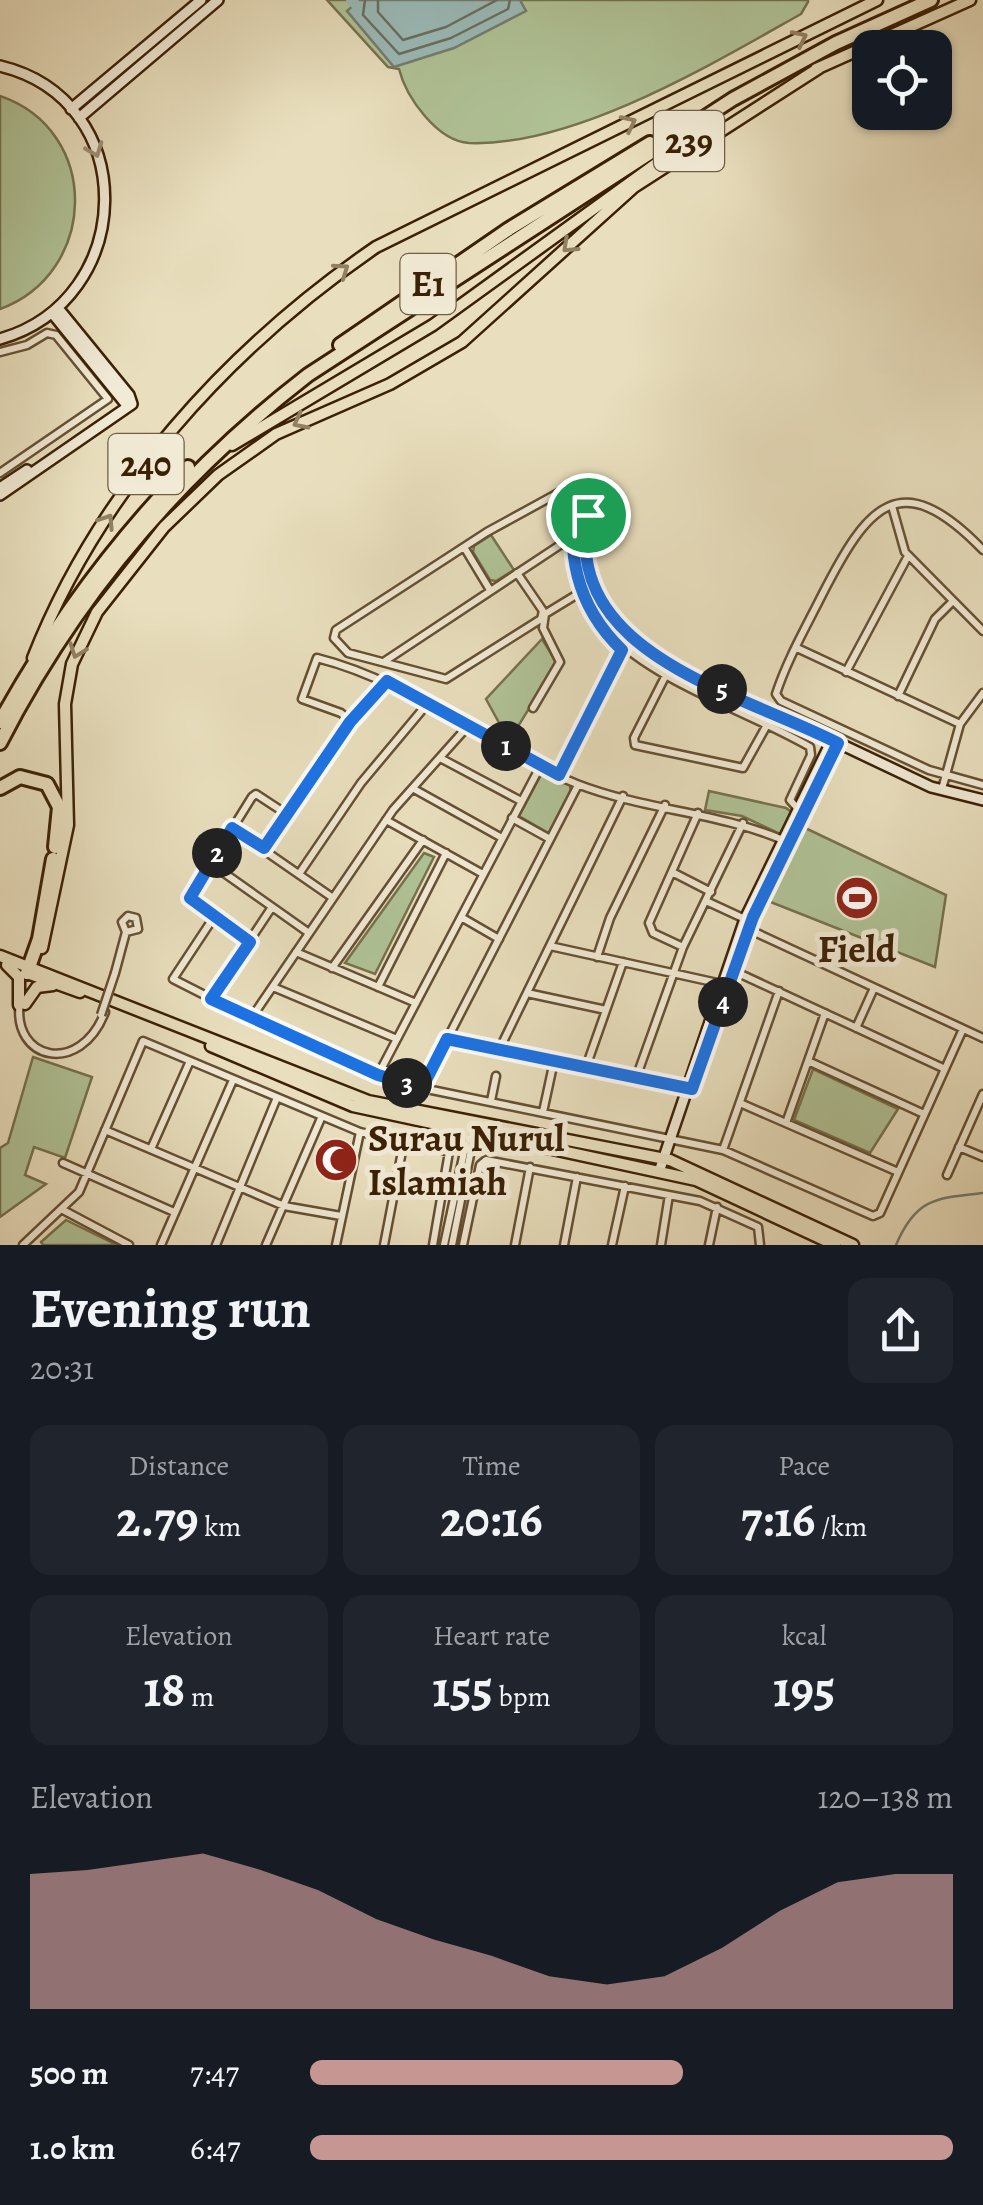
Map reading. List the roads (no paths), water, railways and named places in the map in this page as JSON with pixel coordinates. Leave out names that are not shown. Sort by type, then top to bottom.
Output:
[{"type":"highway","name":"E1","points":[[0,722],[29,668],[92,578],[164,491],[281,385],[510,229],[704,109],[770,70],[910,0]]},
{"type":"highway","name":"E1","points":[[0,743],[35,679],[155,514],[207,460],[308,375],[733,99],[836,43],[931,0]]},
{"type":"highway","points":[[0,788],[20,777],[48,784],[59,807],[31,971]]},
{"type":"highway","points":[[5,961],[36,949]]},
{"type":"main road","name":"240","points":[[29,668],[103,525],[162,442],[228,366],[308,294],[376,247],[876,0]]},
{"type":"main road","name":"239","points":[[207,460],[433,325],[662,158],[726,117],[818,68],[970,0]]},
{"type":"main road","points":[[818,68],[634,187],[462,342],[390,384],[276,434],[218,475],[164,527],[97,612],[72,664],[65,704],[68,824],[47,934],[46,964],[59,981],[353,1106],[442,1122],[470,1132],[665,1165],[835,1245]]},
{"type":"main road","points":[[31,971],[47,934]]},
{"type":"main road","points":[[5,961],[303,1078],[470,1132]]},
{"type":"main road","points":[[5,961],[19,977],[22,1004]]},
{"type":"main road","points":[[22,1004],[41,986],[59,981]]},
{"type":"main road","points":[[442,1122],[459,1133],[495,1134],[665,1165],[854,1245]]},
{"type":"street","points":[[75,114],[201,0]]},
{"type":"street","points":[[75,114],[218,0]]},
{"type":"street","points":[[0,66],[42,84],[75,114],[100,162],[104,222],[94,260],[55,311],[0,339]]},
{"type":"street","points":[[0,496],[128,410],[129,395],[55,311]]},
{"type":"street","points":[[0,352],[50,333],[108,399],[0,472]]},
{"type":"street","points":[[0,488],[128,403]]},
{"type":"street","points":[[517,573],[543,611],[536,623],[446,679],[345,652],[333,632],[464,547],[569,486],[581,489],[593,494],[586,554],[601,602],[625,634],[671,665],[835,742],[941,790],[983,800]]},
{"type":"street","points":[[581,489],[572,528],[581,592],[600,624],[622,650],[768,723],[812,751],[801,810]]},
{"type":"street","points":[[983,550],[940,510],[915,504],[892,506],[859,527],[776,696],[945,776],[983,785]]},
{"type":"street","points":[[892,506],[908,556],[983,631]]},
{"type":"street","points":[[384,662],[562,543]]},
{"type":"street","points":[[464,547],[490,590]]},
{"type":"street","points":[[846,672],[908,556]]},
{"type":"street","points":[[534,708],[560,662],[543,628],[545,614],[581,592]]},
{"type":"street","points":[[898,696],[935,619],[953,601]]},
{"type":"street","points":[[797,648],[960,724]]},
{"type":"street","points":[[559,775],[622,650]]},
{"type":"street","points":[[350,722],[342,714],[302,700],[315,659],[387,681],[578,785],[744,824],[786,842]]},
{"type":"street","points":[[671,665],[634,738],[635,746],[743,768],[768,723]]},
{"type":"street","points":[[264,848],[350,722],[387,681]]},
{"type":"street","points":[[941,790],[960,724],[983,693]]},
{"type":"street","points":[[299,874],[361,783],[428,703]]},
{"type":"street","points":[[250,1020],[386,820],[468,726]]},
{"type":"street","points":[[802,790],[835,742]]},
{"type":"street","points":[[665,1165],[745,925],[835,742]]},
{"type":"street","points":[[442,759],[522,801]]},
{"type":"street","points":[[378,1075],[540,764]]},
{"type":"street","points":[[422,1088],[578,785]]},
{"type":"street","points":[[414,789],[502,838]]},
{"type":"street","points":[[250,942],[190,898],[256,794],[288,814]]},
{"type":"street","points":[[499,1050],[623,796]]},
{"type":"street","points":[[598,956],[610,918],[665,805]]},
{"type":"street","points":[[683,947],[649,926],[698,812]]},
{"type":"street","points":[[512,818],[550,840]]},
{"type":"street","points":[[386,820],[483,874]]},
{"type":"street","points":[[636,1078],[683,947],[744,824]]},
{"type":"street","points":[[232,828],[333,898]]},
{"type":"street","points":[[332,968],[423,840]]},
{"type":"street","points":[[378,987],[446,854]]},
{"type":"street","points":[[210,864],[309,933]]},
{"type":"street","points":[[672,872],[710,892]]},
{"type":"street","points":[[706,901],[745,925],[983,1038]]},
{"type":"street","points":[[211,999],[272,908]]},
{"type":"street","points":[[461,917],[499,939]]},
{"type":"street","points":[[214,918],[174,975],[174,984],[250,1020],[378,1075],[422,1088],[724,1150],[876,1216],[963,1030]]},
{"type":"street","points":[[22,1004],[28,1032],[41,1046],[54,1052],[82,1045],[101,1015],[127,933],[107,1006],[86,1045],[58,1054],[32,1042],[22,1025],[22,1004],[31,971]]},
{"type":"street","points":[[550,946],[722,984]]},
{"type":"street","points":[[296,952],[416,1003]]},
{"type":"street","points":[[586,1067],[623,962]]},
{"type":"street","points":[[689,1088],[722,984],[731,969]]},
{"type":"street","points":[[731,969],[945,1069]]},
{"type":"street","points":[[273,987],[397,1039]]},
{"type":"street","points":[[856,1028],[874,988]]},
{"type":"street","points":[[724,1150],[780,992]]},
{"type":"street","points":[[527,993],[606,1010]]},
{"type":"street","points":[[786,1122],[825,1013]]},
{"type":"street","points":[[447,1039],[689,1088]]},
{"type":"street","points":[[24,1245],[34,1242],[77,1195],[144,1042],[360,1132],[446,1150],[451,1156],[433,1245]]},
{"type":"street","points":[[808,1060],[924,1114]]},
{"type":"street","points":[[151,1149],[190,1061]]},
{"type":"street","points":[[543,1112],[554,1061]]},
{"type":"street","points":[[491,1102],[496,1076]]},
{"type":"street","points":[[161,1245],[233,1080]]},
{"type":"street","points":[[947,1175],[983,1094]]},
{"type":"street","points":[[216,1245],[276,1100]]},
{"type":"street","points":[[740,1103],[898,1172]]},
{"type":"street","points":[[266,1245],[322,1116]]},
{"type":"street","points":[[105,1130],[284,1206],[341,1216]]},
{"type":"street","points":[[336,1245],[360,1132]]},
{"type":"street","points":[[448,1245],[470,1132]]},
{"type":"street","points":[[384,1245],[404,1141]]},
{"type":"street","points":[[960,1147],[983,1157]]},
{"type":"street","points":[[463,1245],[482,1162],[530,1167],[717,1207],[758,1228],[760,1245]]},
{"type":"street","points":[[63,1163],[174,1212]]},
{"type":"street","points":[[515,1245],[530,1167]]},
{"type":"street","points":[[564,1245],[577,1177]]},
{"type":"street","points":[[612,1245],[625,1186]]},
{"type":"street","points":[[661,1245],[670,1195]]},
{"type":"street","points":[[710,1245],[717,1207]]},
{"type":"street","points":[[62,1210],[129,1245]]},
{"type":"water","points":[[359,0],[520,0],[526,11],[454,48],[394,67],[347,11]]},
{"type":"waterway","points":[[351,0],[355,4]]},
{"type":"waterway","points":[[896,1245],[911,1218],[929,1203],[983,1193]]},
{"type":"place","name":"Field","points":[[857,898]]},
{"type":"place","name":"Surau Nurul Islamiah","points":[[336,1160]]}]
